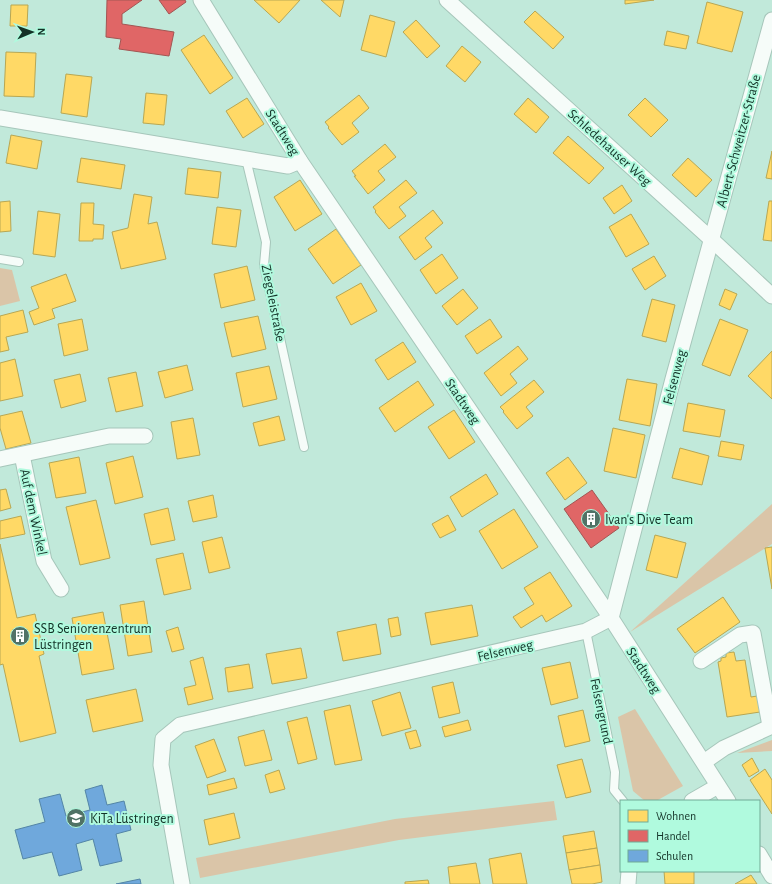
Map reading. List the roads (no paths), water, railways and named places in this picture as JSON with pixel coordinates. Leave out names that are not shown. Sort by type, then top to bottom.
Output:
[{"type":"street","name":"Stadtweg","points":[[201,0],[300,161],[611,618],[727,800]]},
{"type":"street","name":"Schledehauser Weg","points":[[447,0],[772,296]]},
{"type":"street","name":"Albert-Schweitzer-Straße","points":[[711,239],[772,20]]},
{"type":"street","points":[[0,118],[288,166],[300,161]]},
{"type":"street","name":"Felsenweg","points":[[182,884],[161,765],[163,739],[180,725],[586,631],[611,618],[711,239]]},
{"type":"street","name":"Auf dem Winkel","points":[[0,459],[109,436],[145,436]]},
{"type":"street","name":"Auf dem Winkel","points":[[22,454],[44,561],[61,590]]},
{"type":"street","points":[[701,661],[740,635],[753,633],[771,726],[724,748],[704,762]]},
{"type":"street","points":[[694,800],[718,786]]},
{"type":"street","points":[[760,856],[772,876]]},
{"type":"street","points":[[628,884],[629,872]]},
{"type":"lane","name":"Ziegeleistraße","points":[[246,159],[266,242],[264,265],[304,447]]},
{"type":"lane","points":[[0,259],[19,262]]},
{"type":"lane","name":"Felsengrund","points":[[586,631],[615,772],[614,790],[622,800]]},
{"type":"place","name":"Ivan's Dive Team","points":[[591,519]]},
{"type":"place","name":"SSB Seniorenzentrum Lüstringen","points":[[20,636]]},
{"type":"place","name":"KiTa Lüstringen","points":[[76,818]]}]
